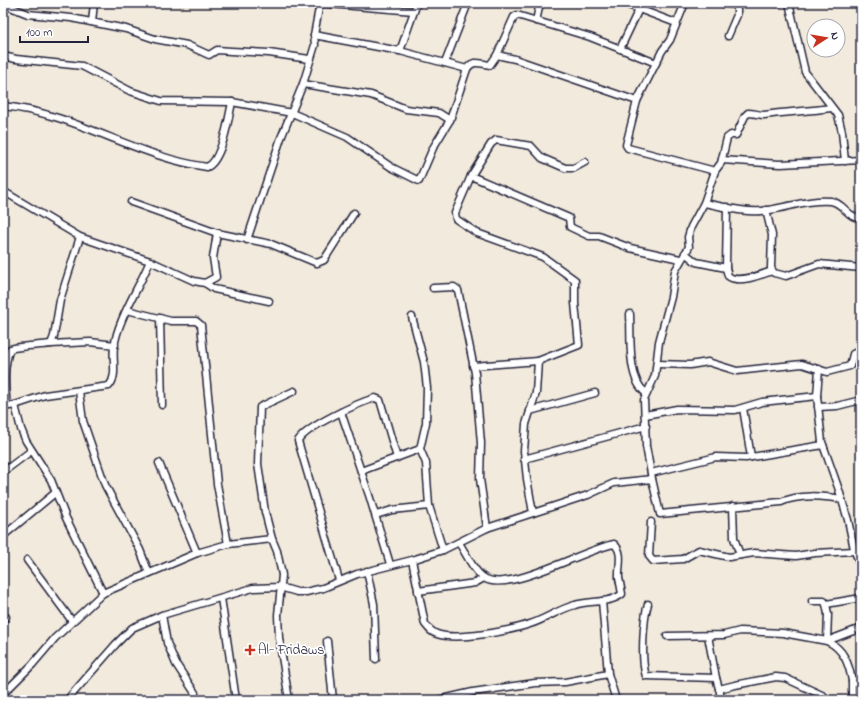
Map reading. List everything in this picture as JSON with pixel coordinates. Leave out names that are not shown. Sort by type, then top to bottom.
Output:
[{"type":"street","points":[[92,22],[94,3]]},
{"type":"street","points":[[318,3],[414,11]]},
{"type":"street","points":[[247,240],[303,84],[314,45],[314,35],[320,3]]},
{"type":"street","points":[[400,52],[417,3]]},
{"type":"street","points":[[445,63],[468,3]]},
{"type":"street","points":[[536,21],[540,3]]},
{"type":"street","points":[[623,3],[676,23]]},
{"type":"street","points":[[685,3],[670,40],[656,63],[637,102],[626,140],[626,145],[628,148],[715,171]]},
{"type":"street","points":[[722,3],[737,4],[737,15],[728,36]]},
{"type":"street","points":[[789,3],[805,72],[839,119],[844,161]]},
{"type":"street","points":[[3,4],[28,14],[92,22],[126,29],[155,39],[187,45],[209,55],[217,50],[269,53],[309,59]]},
{"type":"street","points":[[620,49],[639,9]]},
{"type":"street","points":[[3,56],[16,59],[82,66],[130,90],[160,101],[232,102],[292,113],[347,137],[391,167],[418,181],[433,148],[450,120],[467,70],[471,64],[476,62],[490,65],[497,55],[515,15],[577,33],[656,63]]},
{"type":"street","points":[[314,35],[400,52],[467,70]]},
{"type":"street","points":[[497,55],[515,59],[637,102]]},
{"type":"street","points":[[303,84],[371,96],[406,109],[439,113],[450,120]]},
{"type":"street","points":[[3,106],[60,118],[180,162],[207,167],[213,163],[222,142],[232,102]]},
{"type":"street","points":[[831,108],[800,112],[780,112],[765,115],[747,114],[736,135],[731,135],[727,138],[722,160],[715,171],[704,203],[691,226],[688,237],[689,246],[685,254],[680,259],[675,271],[671,297],[659,342],[654,383],[646,393],[644,400],[646,446],[660,514],[782,502],[800,497],[828,497],[842,499]]},
{"type":"street","points":[[473,366],[538,361],[579,345],[575,303],[575,280],[543,257],[477,233],[456,219],[455,213],[472,176],[491,144],[496,140],[531,146],[542,158],[565,168],[574,168],[584,162]]},
{"type":"street","points":[[722,160],[773,164],[825,163],[861,160]]},
{"type":"street","points":[[472,176],[569,218],[570,227],[589,236],[599,236],[630,248],[680,259]]},
{"type":"street","points":[[3,191],[80,237],[150,261],[194,281],[206,283],[211,282],[216,277],[212,258],[217,233]]},
{"type":"street","points":[[704,203],[756,211],[803,202],[831,201],[841,205],[852,217],[861,218]]},
{"type":"street","points":[[131,202],[217,233],[275,246],[312,261],[321,263],[338,240],[354,213]]},
{"type":"street","points":[[727,207],[726,268],[728,276],[731,279],[756,277],[772,271]]},
{"type":"street","points":[[766,210],[772,235],[772,271]]},
{"type":"street","points":[[51,344],[54,336],[60,300],[80,237]]},
{"type":"street","points":[[685,254],[696,262],[726,268]]},
{"type":"street","points":[[115,344],[90,342],[51,344],[30,347],[18,346],[10,349],[4,374],[5,407],[45,395],[104,388],[109,386],[112,382],[115,344],[119,327],[150,261]]},
{"type":"street","points":[[772,271],[775,274],[786,276],[820,264],[861,268]]},
{"type":"street","points":[[206,283],[214,289],[269,301]]},
{"type":"street","points":[[433,288],[454,287],[458,290],[473,366],[481,443],[480,479],[487,528]]},
{"type":"street","points":[[127,310],[171,321],[196,321],[201,325],[217,484],[228,544]]},
{"type":"street","points":[[630,314],[634,376],[641,390],[646,393]]},
{"type":"street","points":[[412,317],[424,362],[427,388],[426,423],[420,449],[426,463],[429,506],[443,550]]},
{"type":"street","points":[[160,318],[162,406]]},
{"type":"street","points":[[657,364],[690,365],[708,362],[737,371],[802,364],[832,371],[848,367],[851,364],[853,354],[859,351]]},
{"type":"street","points":[[533,513],[524,459],[525,432],[536,393],[538,361]]},
{"type":"street","points":[[819,369],[817,396],[823,445],[858,550],[861,567]]},
{"type":"street","points":[[79,391],[83,421],[105,485],[140,550],[149,573]]},
{"type":"street","points":[[289,700],[279,638],[278,615],[282,575],[261,490],[258,464],[259,410],[263,404],[294,391]]},
{"type":"street","points":[[530,411],[595,393]]},
{"type":"street","points":[[645,415],[677,409],[735,410],[762,402],[817,396]]},
{"type":"street","points":[[339,580],[298,441],[310,431],[341,412],[375,398],[380,400],[397,458]]},
{"type":"street","points":[[818,407],[836,406],[861,400]]},
{"type":"street","points":[[15,405],[20,429],[31,451],[51,480],[87,564],[103,593]]},
{"type":"street","points":[[742,408],[751,457]]},
{"type":"street","points":[[341,412],[376,515],[390,564]]},
{"type":"street","points":[[524,459],[646,426]]},
{"type":"street","points":[[67,700],[132,628],[162,615],[253,588],[280,587],[297,592],[306,592],[323,588],[339,580],[367,571],[390,564],[412,560],[443,550],[487,528],[588,495],[614,483],[652,476],[716,457],[751,457],[823,445]]},
{"type":"street","points":[[361,471],[420,449]]},
{"type":"street","points":[[3,472],[31,451]]},
{"type":"street","points":[[159,463],[197,553]]},
{"type":"street","points":[[3,536],[56,492]]},
{"type":"street","points":[[376,515],[392,510],[429,506]]},
{"type":"street","points":[[733,506],[734,538],[740,555]]},
{"type":"street","points":[[651,522],[649,556],[653,561],[683,559],[699,550],[729,557],[754,552],[786,556],[858,550]]},
{"type":"street","points":[[3,694],[27,670],[55,638],[103,593],[197,553],[228,544],[272,539]]},
{"type":"street","points":[[412,560],[425,624],[430,631],[444,636],[498,632],[514,629],[542,620],[575,605],[602,601],[622,594],[619,576],[621,560],[617,546],[614,544],[534,573],[504,581],[491,581],[484,578],[459,543]]},
{"type":"street","points":[[27,560],[72,621]]},
{"type":"street","points":[[367,571],[374,604],[376,659]]},
{"type":"street","points":[[418,591],[475,583],[484,578]]},
{"type":"street","points":[[221,598],[236,700]]},
{"type":"street","points":[[812,601],[824,601],[826,604],[861,598]]},
{"type":"street","points":[[602,601],[608,674],[616,700]]},
{"type":"street","points":[[648,604],[645,619],[644,646],[646,676],[716,678]]},
{"type":"street","points":[[826,604],[828,641]]},
{"type":"street","points":[[162,615],[167,643],[176,664],[195,693]]},
{"type":"street","points":[[828,641],[861,628]]},
{"type":"street","points":[[667,636],[708,636],[740,631],[783,633],[828,641],[839,647],[842,652],[852,681],[852,700]]},
{"type":"street","points":[[708,636],[720,700]]},
{"type":"street","points":[[327,641],[333,700]]},
{"type":"street","points":[[438,700],[473,692],[535,683],[565,682],[608,674]]},
{"type":"street","points":[[719,690],[735,685],[776,677],[785,678],[824,696]]},
{"type":"street","points":[[852,681],[861,679]]},
{"type":"place","name":"Al- Fridaws","points":[[250,650]]}]
